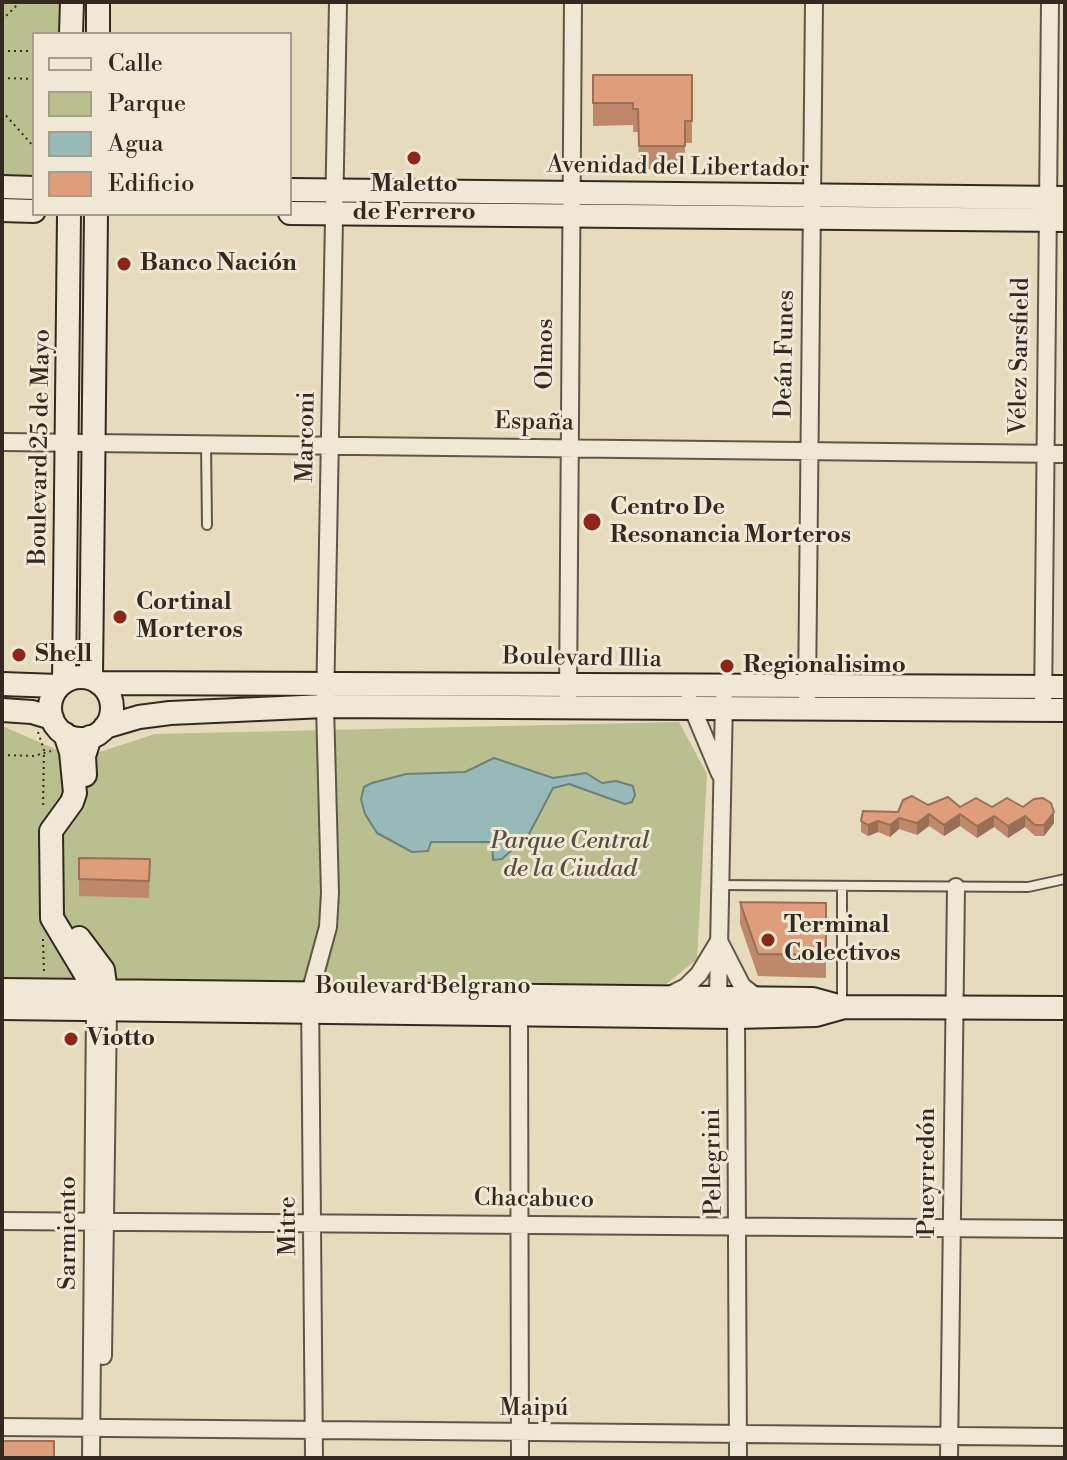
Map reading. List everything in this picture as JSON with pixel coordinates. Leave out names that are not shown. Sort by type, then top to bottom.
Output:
[{"type":"street","points":[[71,32],[72,2]]},
{"type":"street","points":[[98,2],[98,32]]},
{"type":"street","name":"Marconi","points":[[328,873],[326,696],[338,2]]},
{"type":"street","name":"Olmos","points":[[568,695],[573,2]]},
{"type":"street","name":"Deán Funes","points":[[807,696],[814,2]]},
{"type":"street","name":"Vélez Sarsfield","points":[[1050,2],[1056,209],[1044,454],[1050,702]]},
{"type":"street","points":[[2,187],[32,188]]},
{"type":"street","name":"Avenidad del Libertador","points":[[292,191],[335,202]]},
{"type":"street","name":"Avenidad del Libertador","points":[[292,213],[335,202],[1056,209]]},
{"type":"street","points":[[2,210],[32,211]]},
{"type":"street","name":"Boulevard 25 de Mayo","points":[[57,871],[51,831],[75,793],[63,735],[50,701],[61,684],[68,442],[69,216]]},
{"type":"street","points":[[96,216],[95,681],[110,699],[112,709],[84,756],[87,793],[84,804],[66,831],[57,871],[65,918],[103,970],[101,1001]]},
{"type":"street","name":"España","points":[[2,442],[1065,454]]},
{"type":"street","points":[[2,684],[95,681]]},
{"type":"street","name":"Boulevard Illia","points":[[95,681],[326,696],[807,696],[1050,702],[1065,687]]},
{"type":"street","name":"Boulevard Illia","points":[[98,732],[170,713],[326,696]]},
{"type":"street","points":[[689,697],[722,779]]},
{"type":"street","points":[[724,697],[718,998],[736,1017]]},
{"type":"street","points":[[2,710],[32,712],[63,735],[98,732]]},
{"type":"street","name":"Mitre","points":[[314,1458],[310,1003],[328,927],[328,873]]},
{"type":"street","name":"Pueyrredón","points":[[949,1458],[952,1008],[956,887]]},
{"type":"street","points":[[665,998],[686,987],[699,974],[719,941]]},
{"type":"street","points":[[719,941],[742,986],[759,999]]},
{"type":"street","name":"Boulevard Belgrano","points":[[5,997],[101,1001],[518,1004],[718,998],[813,999],[842,1007],[1065,1008]]},
{"type":"street","name":"Sarmiento","points":[[91,1458],[96,1428],[101,1001]]},
{"type":"street","points":[[518,1004],[520,1458]]},
{"type":"street","name":"Boulevard Belgrano","points":[[518,1004],[736,1017],[816,1015],[842,1007]]},
{"type":"street","name":"Pellegrini","points":[[736,1017],[738,1458]]},
{"type":"street","name":"Chacabuco","points":[[2,1221],[1065,1229]]},
{"type":"street","name":"Maipú","points":[[2,1427],[1065,1437]]},
{"type":"street","name":"Sarmiento","points":[[96,1428],[101,1458]]},
{"type":"lane","points":[[206,443],[207,525]]},
{"type":"lane","points":[[720,878],[842,886],[956,887],[1028,887],[1065,879]]},
{"type":"lane","points":[[842,886],[842,1007]]},
{"type":"path","points":[[2,20],[20,2]]},
{"type":"path","points":[[2,51],[32,51]]},
{"type":"path","points":[[2,78],[32,79]]},
{"type":"path","points":[[2,111],[32,145]]},
{"type":"path","points":[[2,755],[34,756],[63,735]]},
{"type":"green space","points":[[2,2],[72,2],[71,32],[32,32],[32,188],[2,187]]},
{"type":"green space","name":"Parque Central de la Ciudad","points":[[679,722],[707,774],[697,959],[664,986],[2,980],[2,726],[78,759],[155,734]]},
{"type":"water","points":[[494,758],[553,778],[586,773],[602,783],[616,781],[633,786],[635,795],[632,802],[625,804],[569,784],[553,788],[529,834],[502,859],[493,860],[492,842],[431,842],[428,851],[412,852],[377,833],[365,814],[361,799],[364,787],[372,783],[406,774],[465,772]]},
{"type":"building","points":[[593,75],[692,75],[692,121],[685,121],[685,146],[639,146],[638,109],[633,109],[633,103],[593,103]]},
{"type":"building","points":[[912,796],[928,805],[948,797],[960,807],[976,798],[992,807],[1007,798],[1023,807],[1034,799],[1043,798],[1051,803],[1054,812],[1044,825],[1035,825],[1025,816],[1008,826],[994,816],[977,826],[960,814],[944,825],[929,814],[917,823],[899,818],[890,825],[878,821],[868,825],[861,821],[863,811],[898,812],[903,800]]},
{"type":"building","points":[[79,858],[150,859],[149,881],[79,879]]},
{"type":"building","points":[[740,902],[826,903],[826,955],[758,954]]},
{"type":"building","points":[[2,1441],[54,1441],[54,1458],[2,1458]]},
{"type":"place","name":"Maletto de Ferrero","points":[[414,158]]},
{"type":"place","name":"Banco Nación","points":[[124,264]]},
{"type":"place","name":"Centro De Resonancia Morteros","points":[[592,522]]},
{"type":"place","name":"Cortinal Morteros","points":[[120,617]]},
{"type":"place","name":"Shell","points":[[19,655]]},
{"type":"place","name":"Regionalisimo","points":[[727,666]]},
{"type":"place","name":"Terminal Colectivos","points":[[768,940]]},
{"type":"place","name":"Viotto","points":[[71,1039]]}]
